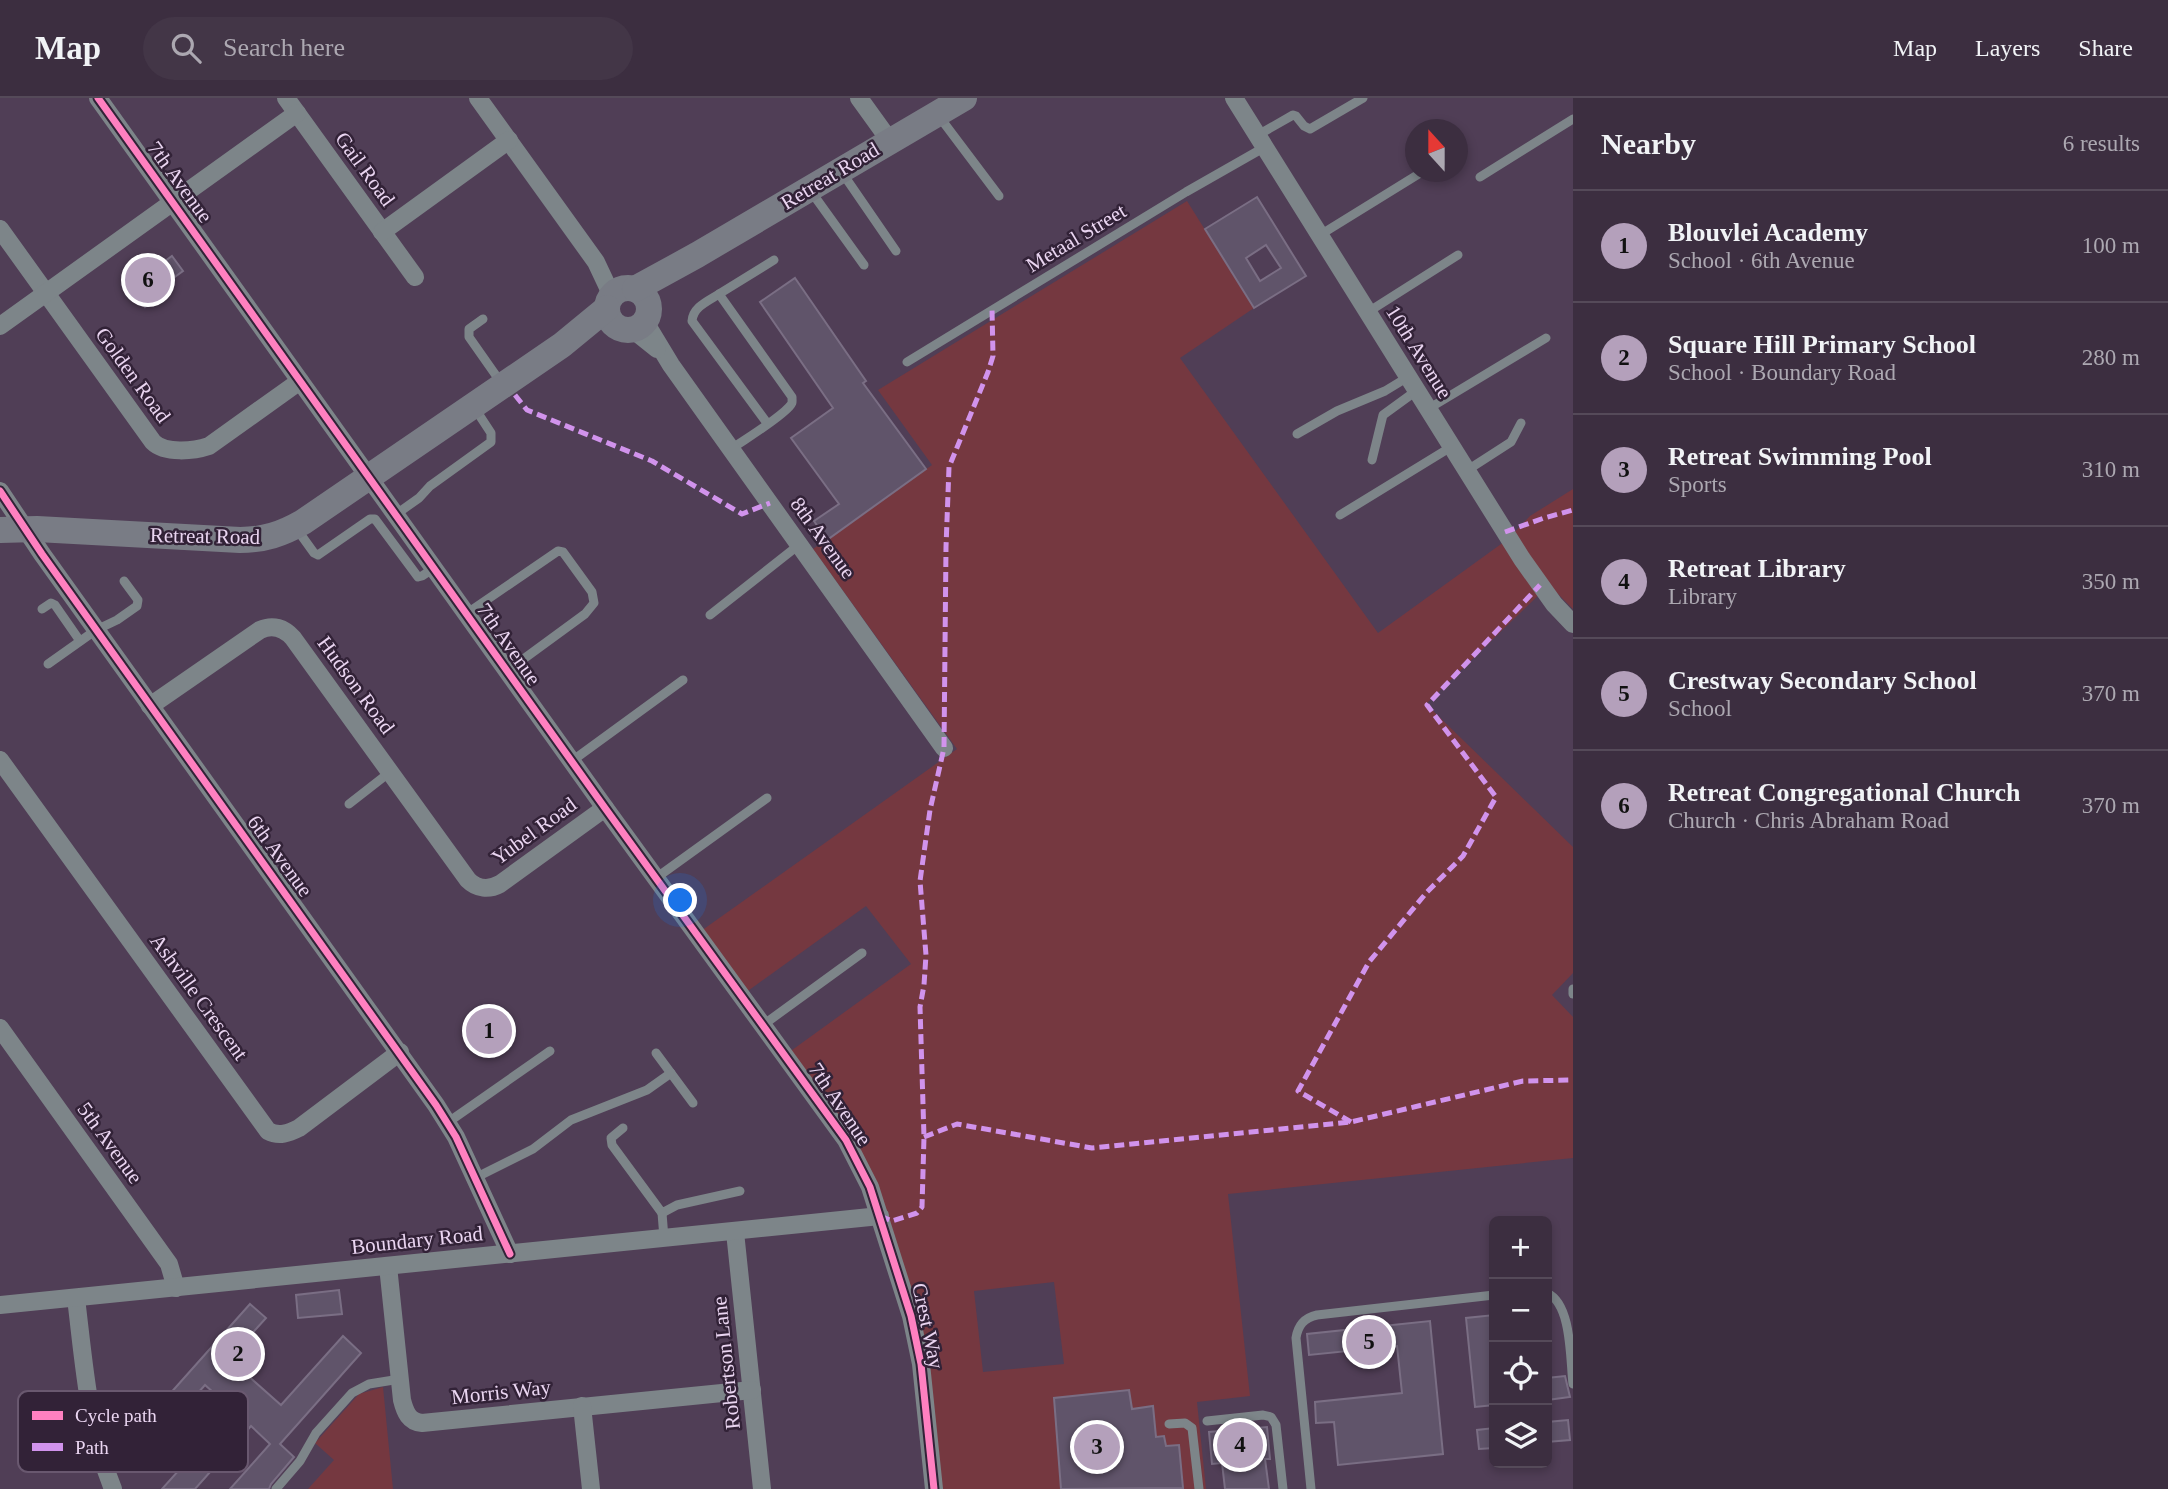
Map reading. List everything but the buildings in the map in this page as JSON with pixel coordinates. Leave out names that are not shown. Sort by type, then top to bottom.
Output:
[{"type":"main road","name":"Retreat Road","points":[[12,530],[240,540],[270,538],[295,526],[562,345],[672,280],[697,255],[964,98]]},
{"type":"street","name":"7th Avenue","points":[[98,98],[605,808],[846,1140],[866,1177],[880,1216]]},
{"type":"street","name":"8th Avenue","points":[[478,98],[628,308],[665,355],[944,748]]},
{"type":"street","points":[[859,98],[890,141]]},
{"type":"street","name":"10th Avenue","points":[[1234,98],[1522,559],[1554,604],[1573,624]]},
{"type":"street","points":[[0,326],[173,202],[292,105]]},
{"type":"street","name":"Gail Road","points":[[292,105],[415,277]]},
{"type":"street","name":"Gail Road","points":[[382,232],[509,140]]},
{"type":"street","name":"Golden Road","points":[[0,229],[153,442],[160,448],[199,449],[209,446],[300,381]]},
{"type":"street","name":"6th Avenue","points":[[0,491],[12,530],[96,629],[401,1052],[447,1123],[510,1254]]},
{"type":"street","name":"Hudson Road","points":[[150,706],[260,630],[266,627],[280,628],[293,638],[468,880],[474,886],[488,887]]},
{"type":"street","name":"Ashville Crescent","points":[[3,769],[268,1131],[285,1134],[299,1128],[401,1052]]},
{"type":"street","name":"Yubel Road","points":[[488,887],[500,884],[605,808]]},
{"type":"street","name":"5th Avenue","points":[[0,1028],[169,1264],[176,1288]]},
{"type":"street","name":"Boundary Road","points":[[0,1305],[880,1216]]},
{"type":"street","name":"Crest Way","points":[[880,1216],[911,1316],[921,1364],[934,1489]]},
{"type":"street","name":"Robertson Lane","points":[[735,1232],[762,1489]]},
{"type":"street","name":"Morris Way","points":[[388,1266],[404,1407],[408,1417],[418,1423],[752,1390]]},
{"type":"street","points":[[76,1298],[88,1391]]},
{"type":"street","points":[[582,1406],[591,1489]]},
{"type":"street","points":[[106,1472],[113,1489]]},
{"type":"lane","name":"Metaal Street","points":[[907,362],[1186,192],[1262,141],[1293,115],[1310,130],[1363,98]]},
{"type":"lane","points":[[937,114],[999,196]]},
{"type":"lane","points":[[1480,177],[1573,119]]},
{"type":"lane","points":[[840,170],[896,250]]},
{"type":"lane","points":[[1320,235],[1406,182]]},
{"type":"lane","points":[[809,188],[864,265]]},
{"type":"lane","points":[[1368,312],[1458,255]]},
{"type":"lane","points":[[767,423],[692,321],[692,316],[697,309],[774,260]]},
{"type":"lane","points":[[719,294],[792,397],[788,408],[731,449]]},
{"type":"lane","points":[[483,319],[469,329],[469,337],[503,385]]},
{"type":"lane","points":[[1428,410],[1546,338]]},
{"type":"lane","points":[[1297,434],[1332,414],[1385,391],[1412,384]]},
{"type":"lane","points":[[1372,460],[1383,415],[1412,384]]},
{"type":"lane","points":[[395,515],[491,442],[491,433],[473,406]]},
{"type":"lane","points":[[1466,471],[1511,442],[1521,423]]},
{"type":"lane","points":[[1340,515],[1451,447]]},
{"type":"lane","points":[[295,526],[318,555],[370,519],[375,519],[418,577],[434,568]]},
{"type":"lane","points":[[710,615],[800,544]]},
{"type":"lane","points":[[467,614],[558,551],[563,552],[592,592],[594,603],[585,614],[507,671]]},
{"type":"lane","points":[[48,664],[96,629],[117,620],[138,604],[124,581]]},
{"type":"lane","points":[[42,609],[51,603],[55,605],[80,641]]},
{"type":"lane","points":[[572,761],[683,680]]},
{"type":"lane","points":[[349,804],[390,772]]},
{"type":"lane","points":[[656,878],[767,798]]},
{"type":"lane","points":[[763,1025],[862,953]]},
{"type":"lane","points":[[447,1123],[550,1051]]},
{"type":"lane","points":[[656,1053],[693,1103]]},
{"type":"lane","points":[[475,1178],[533,1149],[572,1120],[647,1090],[671,1073]]},
{"type":"lane","points":[[623,1128],[611,1138],[612,1145],[662,1213],[664,1238]]},
{"type":"lane","points":[[662,1213],[677,1205],[740,1191]]},
{"type":"lane","points":[[1311,1489],[1296,1338],[1304,1320],[1318,1315],[1489,1296]]},
{"type":"lane","points":[[1552,1296],[1564,1311],[1573,1384]]},
{"type":"lane","points":[[276,1489],[300,1461],[316,1433],[352,1393],[366,1385],[400,1379]]},
{"type":"lane","points":[[1207,1421],[1263,1415],[1271,1417],[1276,1425],[1283,1489]]},
{"type":"lane","points":[[1169,1424],[1185,1423],[1192,1428],[1199,1489]]},
{"type":"shaded area","points":[[1187,201],[1254,308],[1180,358],[1378,633],[1508,539],[1530,516],[1573,489],[1573,609],[1549,585],[1426,704],[1573,847],[1573,973],[1552,995],[1573,1017],[1573,1158],[1228,1194],[1250,1396],[1197,1402],[1206,1489],[942,1489],[873,1186],[788,1053],[911,964],[866,906],[745,993],[701,931],[957,749],[813,549],[932,465],[878,390]],"holes":[[[1054,1282],[1064,1364],[983,1372],[974,1291]]]},
{"type":"shaded area","points":[[383,1387],[393,1489],[308,1489],[334,1460],[315,1443],[359,1394]]},
{"type":"marked path","points":[[880,1216],[892,1221],[917,1213],[922,1207],[924,1137],[920,1007],[926,955],[920,881],[930,810],[944,748],[949,467],[993,356],[992,309]]},
{"type":"marked path","points":[[515,395],[527,410],[652,461],[742,514],[770,503]]},
{"type":"marked path","points":[[1505,532],[1573,510]]},
{"type":"marked path","points":[[1351,1122],[1298,1091],[1369,962],[1427,892],[1463,856],[1496,797],[1427,705],[1540,585]]},
{"type":"marked path","points":[[924,1137],[957,1124],[1092,1148],[1351,1122],[1523,1081],[1573,1080]]},
{"type":"cycle path","points":[[98,98],[605,808],[846,1140],[870,1187],[911,1316],[921,1364],[934,1489]]},
{"type":"cycle path","points":[[0,491],[42,554],[436,1105],[456,1137],[510,1254]]},
{"type":"place","name":"Retreat Congregational Church","points":[[148,280]]},
{"type":"place","name":"Blouvlei Academy","points":[[489,1031]]},
{"type":"place","name":"Crestway Secondary School","points":[[1369,1342]]},
{"type":"place","name":"Square Hill Primary School","points":[[238,1354]]},
{"type":"place","name":"Retreat Library","points":[[1240,1445]]},
{"type":"place","name":"Retreat Swimming Pool","points":[[1097,1447]]}]
